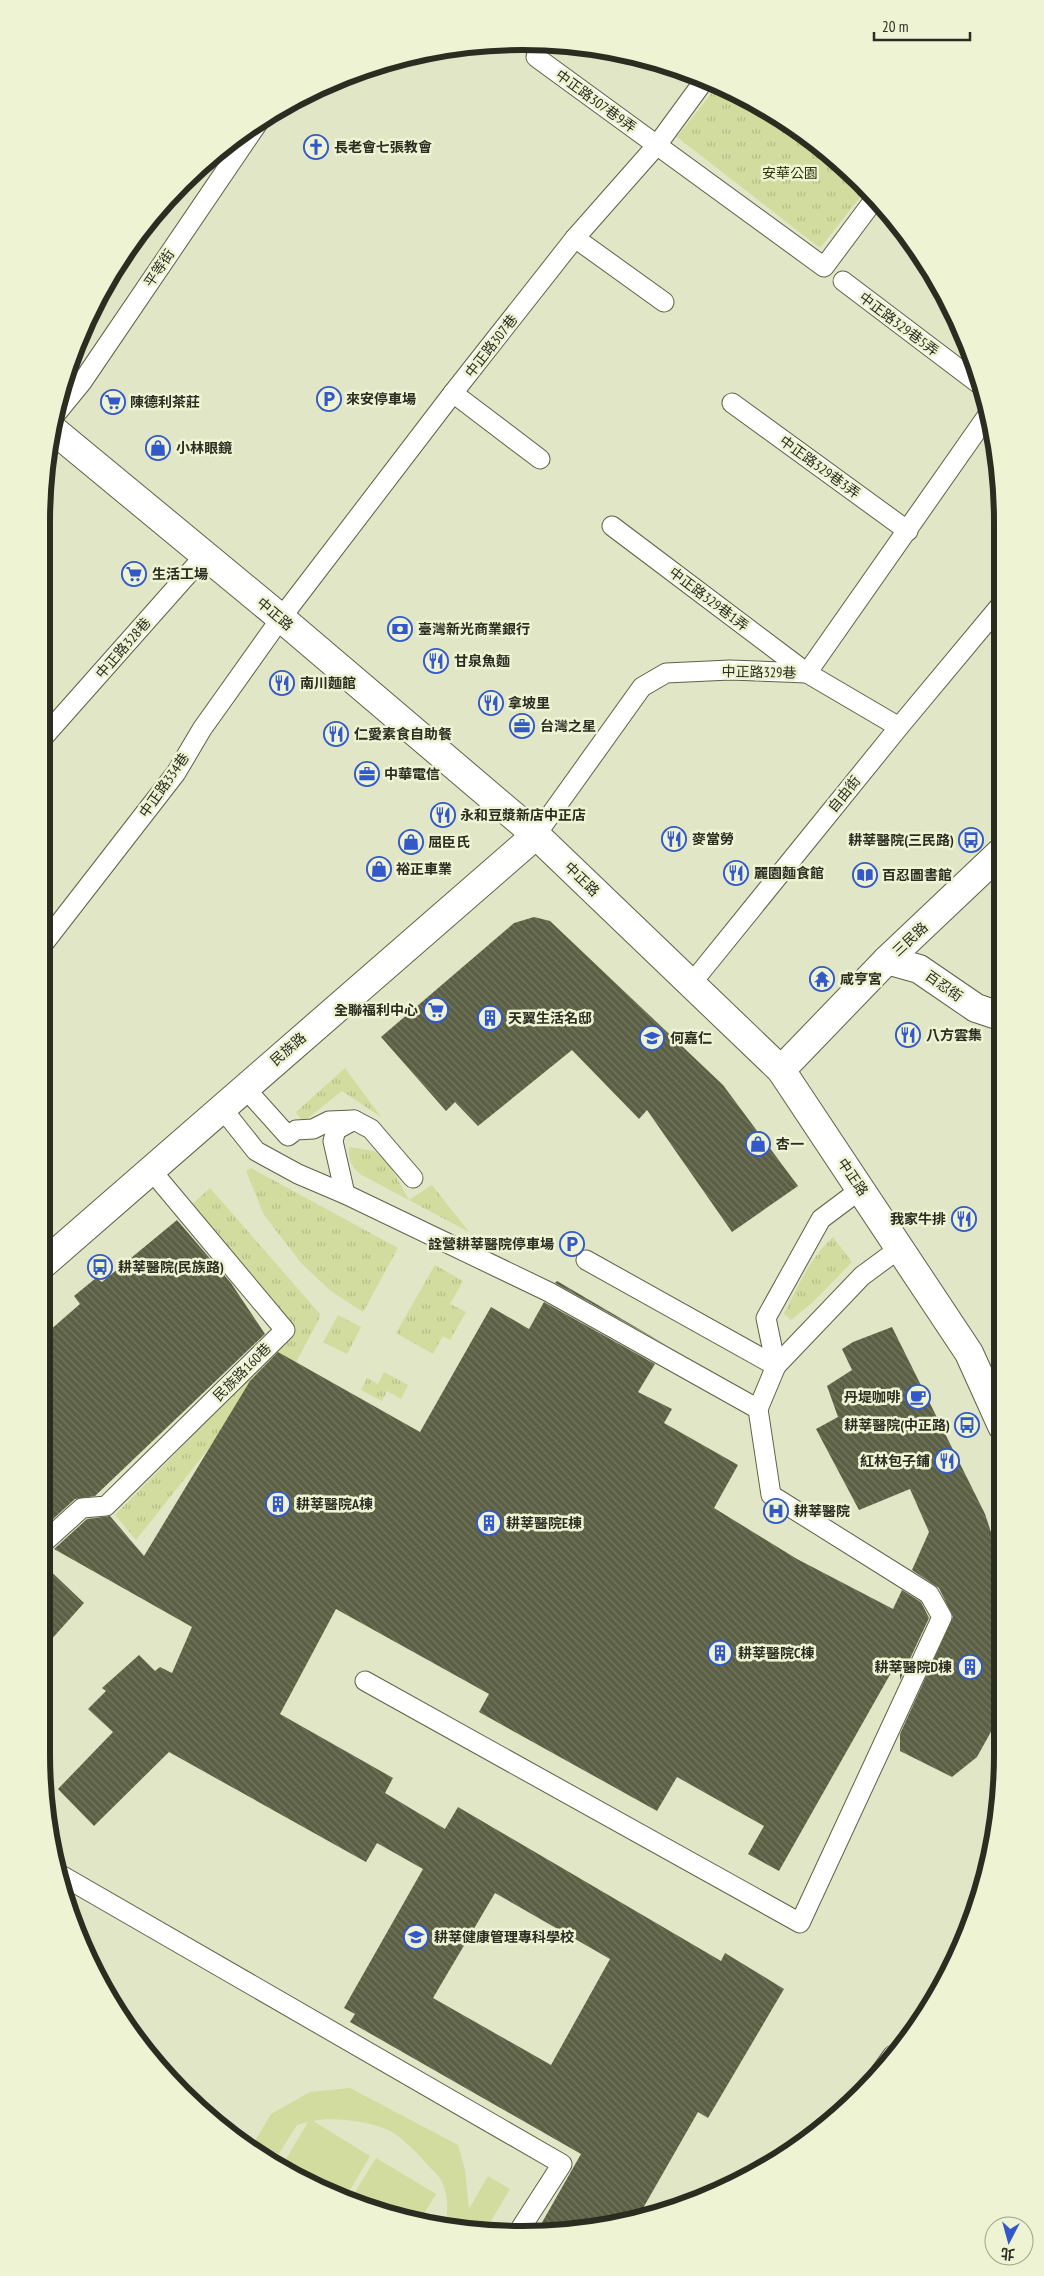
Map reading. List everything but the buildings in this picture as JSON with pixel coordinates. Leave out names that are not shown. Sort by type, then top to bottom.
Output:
[{"type":"street","name":"中正路","points":[[58,434],[281,618],[536,835],[781,1070],[969,1353],[994,1408]]},
{"type":"street","name":"民族路","points":[[50,1258],[221,1107],[536,835]]},
{"type":"street","name":"三民路","points":[[781,1070],[887,960],[994,859]]},
{"type":"street","name":"百忍街","points":[[887,960],[919,969],[976,1008],[994,1014]]},
{"type":"lane","name":"中正路307巷9弄","points":[[536,58],[824,266],[871,204]]},
{"type":"lane","name":"中正路307巷","points":[[281,618],[575,238],[657,145],[701,85]]},
{"type":"lane","name":"平等街","points":[[65,402],[82,382],[247,140]]},
{"type":"lane","points":[[575,238],[664,302]]},
{"type":"lane","name":"中正路329巷5弄","points":[[843,281],[972,379]]},
{"type":"lane","points":[[453,394],[540,459]]},
{"type":"lane","name":"中正路329巷3弄","points":[[732,403],[908,531]]},
{"type":"lane","name":"中正路329巷","points":[[536,835],[642,687],[666,673],[730,670],[807,673],[983,422]]},
{"type":"lane","name":"中正路329巷1弄","points":[[612,526],[807,673],[899,727]]},
{"type":"lane","name":"中正路328巷","points":[[50,730],[205,555]]},
{"type":"lane","name":"自由街","points":[[691,984],[994,613]]},
{"type":"lane","name":"中正路334巷","points":[[50,936],[176,773],[202,729],[281,618]]},
{"type":"lane","points":[[244,1087],[288,1136],[296,1130],[313,1129],[329,1121],[354,1120],[371,1129],[413,1178]]},
{"type":"lane","points":[[221,1107],[256,1150],[298,1174],[345,1194],[550,1292],[758,1409]]},
{"type":"lane","points":[[345,1194],[333,1142],[336,1130],[354,1120]]},
{"type":"lane","name":"民族路160巷","points":[[50,1537],[82,1508],[106,1506],[285,1330],[151,1170]]},
{"type":"lane","points":[[776,1366],[766,1318],[821,1219],[861,1189]]},
{"type":"lane","points":[[365,1681],[800,1923],[942,1617],[929,1594],[771,1495],[758,1409],[776,1366],[862,1276],[900,1248]]},
{"type":"lane","points":[[586,1260],[776,1366]]},
{"type":"lane","points":[[67,1878],[562,2164],[522,2226]]},
{"type":"green space","name":"安華公園","points":[[713,91],[758,113],[784,130],[833,167],[862,195],[820,248],[677,137]]},
{"type":"green space","points":[[345,1068],[381,1117],[342,1091],[303,1122],[296,1112]]},
{"type":"green space","points":[[349,1147],[374,1151],[388,1162],[409,1200],[432,1185],[469,1232],[360,1174],[351,1162]]},
{"type":"green space","points":[[251,1168],[398,1248],[363,1312],[331,1291],[302,1264],[264,1215],[246,1171]]},
{"type":"green space","points":[[210,1188],[320,1314],[319,1319],[296,1362],[283,1355],[136,1540],[115,1515],[295,1332],[190,1206]]},
{"type":"green space","points":[[833,1237],[852,1262],[813,1302],[791,1320],[784,1314],[794,1293],[811,1263]]},
{"type":"green space","points":[[435,1265],[463,1281],[450,1304],[466,1312],[450,1340],[443,1336],[433,1354],[396,1333]]},
{"type":"green space","points":[[338,1315],[361,1327],[347,1354],[323,1342]]},
{"type":"green space","points":[[384,1372],[408,1385],[401,1399],[387,1391],[382,1401],[361,1390],[367,1378],[378,1384]]},
{"type":"green space","points":[[350,2088],[458,2145],[465,2170],[469,2209],[488,2176],[510,2189],[489,2225],[446,2220],[447,2199],[441,2179],[406,2143],[385,2128],[342,2120],[313,2121],[370,2156],[348,2193],[284,2162],[308,2122],[297,2125],[277,2157],[254,2142],[271,2114],[310,2092]]},
{"type":"green space","points":[[376,2158],[436,2194],[423,2215],[353,2195]]},
{"type":"place","name":"長老會七張教會","points":[[316,147]]},
{"type":"place","name":"來安停車場","points":[[329,399]]},
{"type":"place","name":"陳德利茶莊","points":[[113,402]]},
{"type":"place","name":"小林眼鏡","points":[[158,448]]},
{"type":"place","name":"生活工場","points":[[134,574]]},
{"type":"place","name":"臺灣新光商業銀行","points":[[400,629]]},
{"type":"place","name":"甘泉魚麵","points":[[436,661]]},
{"type":"place","name":"南川麵館","points":[[282,683]]},
{"type":"place","name":"拿坡里","points":[[491,703]]},
{"type":"place","name":"台灣之星","points":[[522,726]]},
{"type":"place","name":"仁愛素食自助餐","points":[[336,734]]},
{"type":"place","name":"中華電信","points":[[367,774]]},
{"type":"place","name":"永和豆漿新店中正店","points":[[443,815]]},
{"type":"place","name":"麥當勞","points":[[674,839]]},
{"type":"place","name":"耕莘醫院(三民路)","points":[[971,840]]},
{"type":"place","name":"屈臣氏","points":[[411,842]]},
{"type":"place","name":"裕正車業","points":[[379,869]]},
{"type":"place","name":"麗園麵食館","points":[[736,873]]},
{"type":"place","name":"百忍圖書館","points":[[865,875]]},
{"type":"place","name":"咸亨宮","points":[[822,979]]},
{"type":"place","name":"全聯福利中心","points":[[436,1010]]},
{"type":"place","name":"天翼生活名邸","points":[[490,1018]]},
{"type":"place","name":"八方雲集","points":[[908,1035]]},
{"type":"place","name":"何嘉仁","points":[[652,1038]]},
{"type":"place","name":"杏一","points":[[758,1144]]},
{"type":"place","name":"我家牛排","points":[[964,1219]]},
{"type":"place","name":"詮營耕莘醫院停車場","points":[[572,1244]]},
{"type":"place","name":"耕莘醫院(民族路)","points":[[100,1267]]},
{"type":"place","name":"丹堤咖啡","points":[[918,1397]]},
{"type":"place","name":"耕莘醫院(中正路)","points":[[967,1425]]},
{"type":"place","name":"紅林包子鋪","points":[[947,1461]]},
{"type":"place","name":"耕莘醫院A棟","points":[[278,1504]]},
{"type":"place","name":"耕莘醫院","points":[[776,1511]]},
{"type":"place","name":"耕莘醫院E棟","points":[[489,1523]]},
{"type":"place","name":"耕莘醫院C棟","points":[[720,1653]]},
{"type":"place","name":"耕莘醫院D棟","points":[[970,1667]]},
{"type":"place","name":"耕莘健康管理專科學校","points":[[416,1937]]}]
